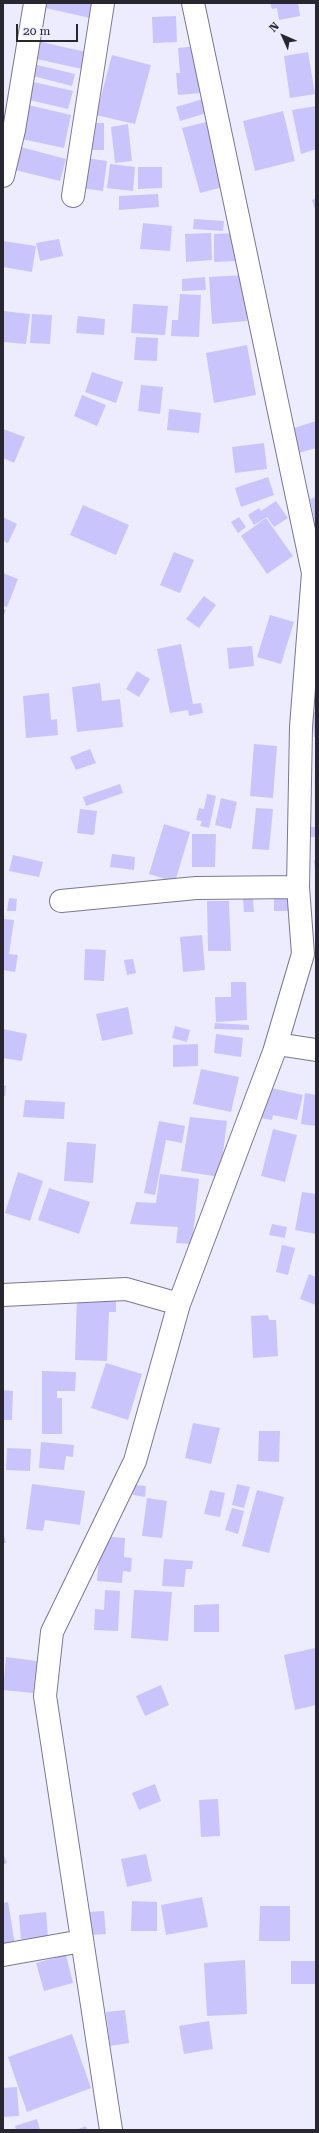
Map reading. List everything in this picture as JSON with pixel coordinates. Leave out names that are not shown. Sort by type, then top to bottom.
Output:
[{"type":"street","points":[[3,176],[14,130],[36,3]]},
{"type":"street","points":[[73,196],[103,3]]},
{"type":"street","points":[[111,2130],[45,1696],[52,1632],[135,1462],[179,1304],[277,1044],[303,954],[298,887],[301,727],[313,573],[193,3]]},
{"type":"street","points":[[61,902],[196,888],[298,887]]},
{"type":"street","points":[[277,1044],[316,1050]]},
{"type":"street","points":[[3,1295],[126,1289],[179,1304]]},
{"type":"street","points":[[3,1955],[82,1941]]},
{"type":"building","points":[[41,3],[93,3],[90,18],[41,7]]},
{"type":"building","points":[[270,3],[298,3],[300,16],[279,20],[277,8],[272,9]]},
{"type":"building","points":[[176,16],[177,42],[153,43],[152,17]]},
{"type":"building","points":[[37,41],[86,52],[82,69],[32,58]]},
{"type":"building","points":[[197,46],[201,93],[178,95],[176,73],[180,73],[178,48]]},
{"type":"building","points":[[308,52],[315,94],[290,98],[284,56]]},
{"type":"building","points":[[112,55],[151,65],[135,124],[96,115]]},
{"type":"building","points":[[33,64],[75,74],[72,86],[29,75]]},
{"type":"building","points":[[29,81],[73,91],[68,109],[25,99]]},
{"type":"building","points":[[206,98],[210,112],[180,121],[176,107]]},
{"type":"building","points":[[24,104],[71,115],[64,148],[17,138]]},
{"type":"building","points":[[316,106],[316,149],[301,154],[292,110]]},
{"type":"building","points":[[283,111],[295,161],[255,171],[243,121]]},
{"type":"building","points":[[210,121],[227,186],[200,193],[182,128]]},
{"type":"building","points":[[85,123],[104,123],[104,150],[84,150]]},
{"type":"building","points":[[128,124],[132,161],[115,163],[111,127]]},
{"type":"building","points":[[17,146],[66,159],[60,181],[11,169]]},
{"type":"building","points":[[86,158],[107,161],[103,191],[81,188]]},
{"type":"building","points":[[110,164],[135,167],[133,191],[107,188]]},
{"type":"building","points":[[138,167],[162,167],[162,188],[138,189]]},
{"type":"building","points":[[158,194],[159,207],[119,210],[119,196]]},
{"type":"building","points":[[316,199],[316,212],[312,200]]},
{"type":"building","points":[[194,219],[224,221],[223,231],[193,229]]},
{"type":"building","points":[[143,223],[172,226],[170,251],[140,249]]},
{"type":"building","points":[[211,233],[212,260],[186,262],[185,234]]},
{"type":"building","points":[[237,233],[237,261],[214,262],[214,234]]},
{"type":"building","points":[[59,239],[63,256],[40,261],[36,243]]},
{"type":"building","points":[[3,241],[36,246],[32,272],[3,267]]},
{"type":"building","points":[[244,275],[247,321],[212,324],[209,277]]},
{"type":"building","points":[[205,277],[206,290],[182,291],[182,279]]},
{"type":"building","points":[[180,294],[201,295],[199,337],[171,336],[172,320],[178,320]]},
{"type":"building","points":[[133,304],[168,306],[165,335],[131,333]]},
{"type":"building","points":[[3,311],[30,314],[26,344],[3,342]]},
{"type":"building","points":[[32,314],[52,315],[50,344],[30,343]]},
{"type":"building","points":[[78,316],[105,319],[104,335],[76,333]]},
{"type":"building","points":[[136,337],[158,338],[157,361],[134,360]]},
{"type":"building","points":[[247,345],[256,395],[214,403],[206,353]]},
{"type":"building","points":[[92,372],[123,382],[116,403],[85,392]]},
{"type":"building","points":[[141,385],[163,387],[160,414],[138,411]]},
{"type":"building","points":[[82,395],[106,405],[97,426],[74,416]]},
{"type":"building","points":[[169,409],[201,413],[199,433],[167,430]]},
{"type":"building","points":[[316,421],[316,448],[299,453],[291,429]]},
{"type":"building","points":[[3,429],[25,437],[14,463],[3,458]]},
{"type":"building","points":[[264,443],[267,469],[235,473],[232,447]]},
{"type":"building","points":[[268,477],[274,495],[241,507],[235,488]]},
{"type":"building","points":[[316,497],[316,522],[315,522],[310,499]]},
{"type":"building","points":[[276,501],[288,518],[274,527],[267,517],[254,525],[248,515],[259,508],[261,511]]},
{"type":"building","points":[[83,505],[129,525],[116,555],[70,535]]},
{"type":"building","points":[[3,517],[17,524],[8,543],[3,541]]},
{"type":"building","points":[[239,517],[246,527],[238,533],[231,522]]},
{"type":"building","points":[[266,518],[293,556],[267,574],[241,536]]},
{"type":"building","points":[[174,552],[194,560],[180,593],[160,585]]},
{"type":"building","points":[[3,573],[18,579],[7,607],[3,606]]},
{"type":"building","points":[[204,596],[216,605],[199,628],[186,619]]},
{"type":"building","points":[[3,609],[6,610],[3,618]]},
{"type":"building","points":[[270,615],[294,622],[281,664],[257,657]]},
{"type":"building","points":[[181,644],[193,704],[201,703],[203,713],[189,716],[188,710],[170,713],[157,649]]},
{"type":"building","points":[[252,646],[254,666],[229,669],[227,648]]},
{"type":"building","points":[[137,671],[150,679],[139,697],[126,689]]},
{"type":"building","points":[[100,683],[102,701],[120,699],[123,727],[77,732],[72,687]]},
{"type":"building","points":[[49,693],[51,720],[57,719],[58,735],[26,738],[23,696]]},
{"type":"building","points":[[312,712],[316,712],[316,737],[314,737]]},
{"type":"building","points":[[254,744],[277,746],[273,798],[250,796]]},
{"type":"building","points":[[90,749],[96,763],[76,770],[70,757]]},
{"type":"building","points":[[120,784],[123,793],[86,806],[83,797]]},
{"type":"building","points":[[207,794],[216,796],[209,828],[200,826],[202,821],[196,820],[199,808],[204,809]]},
{"type":"building","points":[[221,798],[237,802],[231,829],[215,825]]},
{"type":"building","points":[[256,808],[273,809],[269,850],[252,849]]},
{"type":"building","points":[[80,809],[97,811],[94,835],[77,833]]},
{"type":"building","points":[[164,824],[190,832],[175,882],[149,874]]},
{"type":"building","points":[[309,827],[316,827],[316,837],[309,837]]},
{"type":"building","points":[[192,834],[216,834],[215,867],[192,867]]},
{"type":"building","points":[[112,854],[135,857],[134,870],[110,867]]},
{"type":"building","points":[[13,855],[43,862],[39,877],[9,871]]},
{"type":"building","points":[[314,860],[316,860],[316,872],[315,872]]},
{"type":"building","points":[[9,898],[17,899],[16,911],[7,911]]},
{"type":"building","points":[[253,898],[254,912],[244,912],[243,899]]},
{"type":"building","points":[[274,899],[288,899],[288,911],[274,911]]},
{"type":"building","points":[[207,901],[229,901],[231,951],[208,951]]},
{"type":"building","points":[[3,919],[14,920],[9,954],[18,955],[15,972],[3,970]]},
{"type":"building","points":[[202,935],[205,970],[183,972],[180,937]]},
{"type":"building","points":[[85,949],[106,950],[104,981],[84,980]]},
{"type":"building","points":[[133,959],[136,973],[127,975],[124,960]]},
{"type":"building","points":[[231,982],[246,982],[247,1020],[216,1022],[215,997],[231,997]]},
{"type":"building","points":[[128,1007],[133,1034],[102,1041],[96,1014]]},
{"type":"building","points":[[215,1023],[249,1025],[249,1030],[214,1029]]},
{"type":"building","points":[[175,1026],[190,1030],[187,1042],[172,1038]]},
{"type":"building","points":[[3,1029],[27,1034],[22,1061],[3,1058]]},
{"type":"building","points":[[216,1034],[243,1038],[241,1057],[214,1053]]},
{"type":"building","points":[[198,1044],[198,1066],[173,1067],[173,1045]]},
{"type":"building","points":[[201,1069],[239,1077],[231,1112],[193,1104]]},
{"type":"building","points":[[3,1085],[6,1086],[5,1096],[3,1095]]},
{"type":"building","points":[[267,1087],[303,1095],[297,1120],[273,1115],[272,1120],[260,1118]]},
{"type":"building","points":[[305,1093],[316,1095],[316,1126],[301,1124]]},
{"type":"building","points":[[25,1100],[65,1102],[64,1119],[23,1117]]},
{"type":"building","points":[[190,1117],[227,1121],[220,1177],[181,1171]]},
{"type":"building","points":[[159,1121],[185,1126],[182,1143],[166,1140],[155,1195],[144,1193]]},
{"type":"building","points":[[273,1129],[297,1135],[285,1182],[261,1176]]},
{"type":"building","points":[[67,1142],[96,1144],[93,1183],[64,1181]]},
{"type":"building","points":[[18,1172],[43,1181],[30,1221],[5,1213]]},
{"type":"building","points":[[160,1174],[199,1179],[192,1244],[176,1243],[178,1227],[130,1224],[136,1202],[156,1203]]},
{"type":"building","points":[[49,1188],[90,1202],[79,1234],[38,1220]]},
{"type":"building","points":[[302,1192],[316,1194],[316,1234],[295,1230]]},
{"type":"building","points":[[272,1224],[287,1227],[285,1238],[269,1235]]},
{"type":"building","points":[[282,1245],[295,1248],[288,1275],[276,1272]]},
{"type":"building","points":[[309,1274],[316,1277],[316,1305],[300,1299]]},
{"type":"building","points":[[77,1296],[116,1298],[116,1312],[109,1312],[107,1361],[75,1360]]},
{"type":"building","points":[[268,1315],[269,1320],[276,1320],[278,1356],[253,1358],[251,1316]]},
{"type":"building","points":[[106,1363],[142,1374],[128,1420],[91,1408]]},
{"type":"building","points":[[42,1371],[76,1372],[75,1391],[57,1391],[57,1398],[62,1398],[62,1434],[42,1434]]},
{"type":"building","points":[[3,1390],[13,1391],[12,1420],[3,1420]]},
{"type":"building","points":[[193,1423],[220,1428],[211,1464],[185,1458]]},
{"type":"building","points":[[259,1431],[280,1431],[279,1462],[258,1461]]},
{"type":"building","points":[[41,1442],[74,1445],[73,1457],[66,1456],[64,1470],[39,1468]]},
{"type":"building","points":[[7,1448],[31,1449],[30,1471],[6,1470]]},
{"type":"building","points":[[32,1484],[85,1491],[80,1525],[45,1520],[43,1531],[26,1529]]},
{"type":"building","points":[[237,1484],[250,1487],[244,1508],[232,1505]]},
{"type":"building","points":[[134,1485],[146,1486],[145,1497],[133,1495]]},
{"type":"building","points":[[210,1490],[225,1493],[220,1517],[204,1514]]},
{"type":"building","points":[[257,1490],[284,1497],[269,1553],[242,1546]]},
{"type":"building","points":[[147,1498],[167,1501],[162,1538],[142,1536]]},
{"type":"building","points":[[232,1508],[244,1511],[238,1534],[225,1530]]},
{"type":"building","points":[[3,1532],[6,1543],[3,1543]]},
{"type":"building","points":[[101,1536],[125,1538],[124,1557],[132,1558],[131,1572],[123,1571],[122,1583],[97,1581]]},
{"type":"building","points":[[164,1559],[193,1561],[192,1569],[186,1569],[184,1587],[162,1586]]},
{"type":"building","points":[[105,1590],[120,1591],[118,1631],[94,1630],[95,1609],[104,1610]]},
{"type":"building","points":[[134,1590],[172,1592],[168,1641],[131,1638]]},
{"type":"building","points":[[219,1604],[219,1632],[194,1632],[194,1605]]},
{"type":"building","points":[[315,1648],[316,1705],[295,1710],[284,1655]]},
{"type":"building","points":[[6,1657],[37,1661],[33,1693],[3,1690]]},
{"type":"building","points":[[161,1685],[169,1705],[145,1716],[136,1696]]},
{"type":"building","points":[[155,1784],[161,1801],[139,1810],[132,1793]]},
{"type":"building","points":[[218,1799],[220,1836],[201,1837],[199,1800]]},
{"type":"building","points":[[3,1853],[7,1863],[3,1865]]},
{"type":"building","points":[[146,1854],[152,1881],[127,1887],[121,1859]]},
{"type":"building","points":[[202,1897],[208,1927],[166,1935],[161,1905]]},
{"type":"building","points":[[132,1901],[157,1902],[157,1931],[131,1931]]},
{"type":"building","points":[[8,1902],[16,1951],[3,1954],[3,1903]]},
{"type":"building","points":[[260,1906],[290,1906],[290,1941],[259,1941]]},
{"type":"building","points":[[104,1911],[106,1934],[90,1935],[88,1912]]},
{"type":"building","points":[[46,1912],[48,1937],[21,1939],[19,1915]]},
{"type":"building","points":[[66,1955],[73,1983],[44,1991],[36,1963]]},
{"type":"building","points":[[245,1960],[247,2014],[207,2016],[204,1963]]},
{"type":"building","points":[[291,1961],[316,1961],[316,1984],[291,1984]]},
{"type":"building","points":[[125,2010],[129,2043],[110,2046],[106,2012]]},
{"type":"building","points":[[209,2021],[213,2049],[184,2054],[179,2026]]},
{"type":"building","points":[[72,2034],[91,2088],[27,2112],[8,2057]]},
{"type":"building","points":[[17,2087],[19,2116],[3,2117],[3,2088]]},
{"type":"building","points":[[37,2119],[40,2130],[16,2130],[15,2126]]},
{"type":"building","points":[[86,2126],[87,2130],[76,2130]]}]
